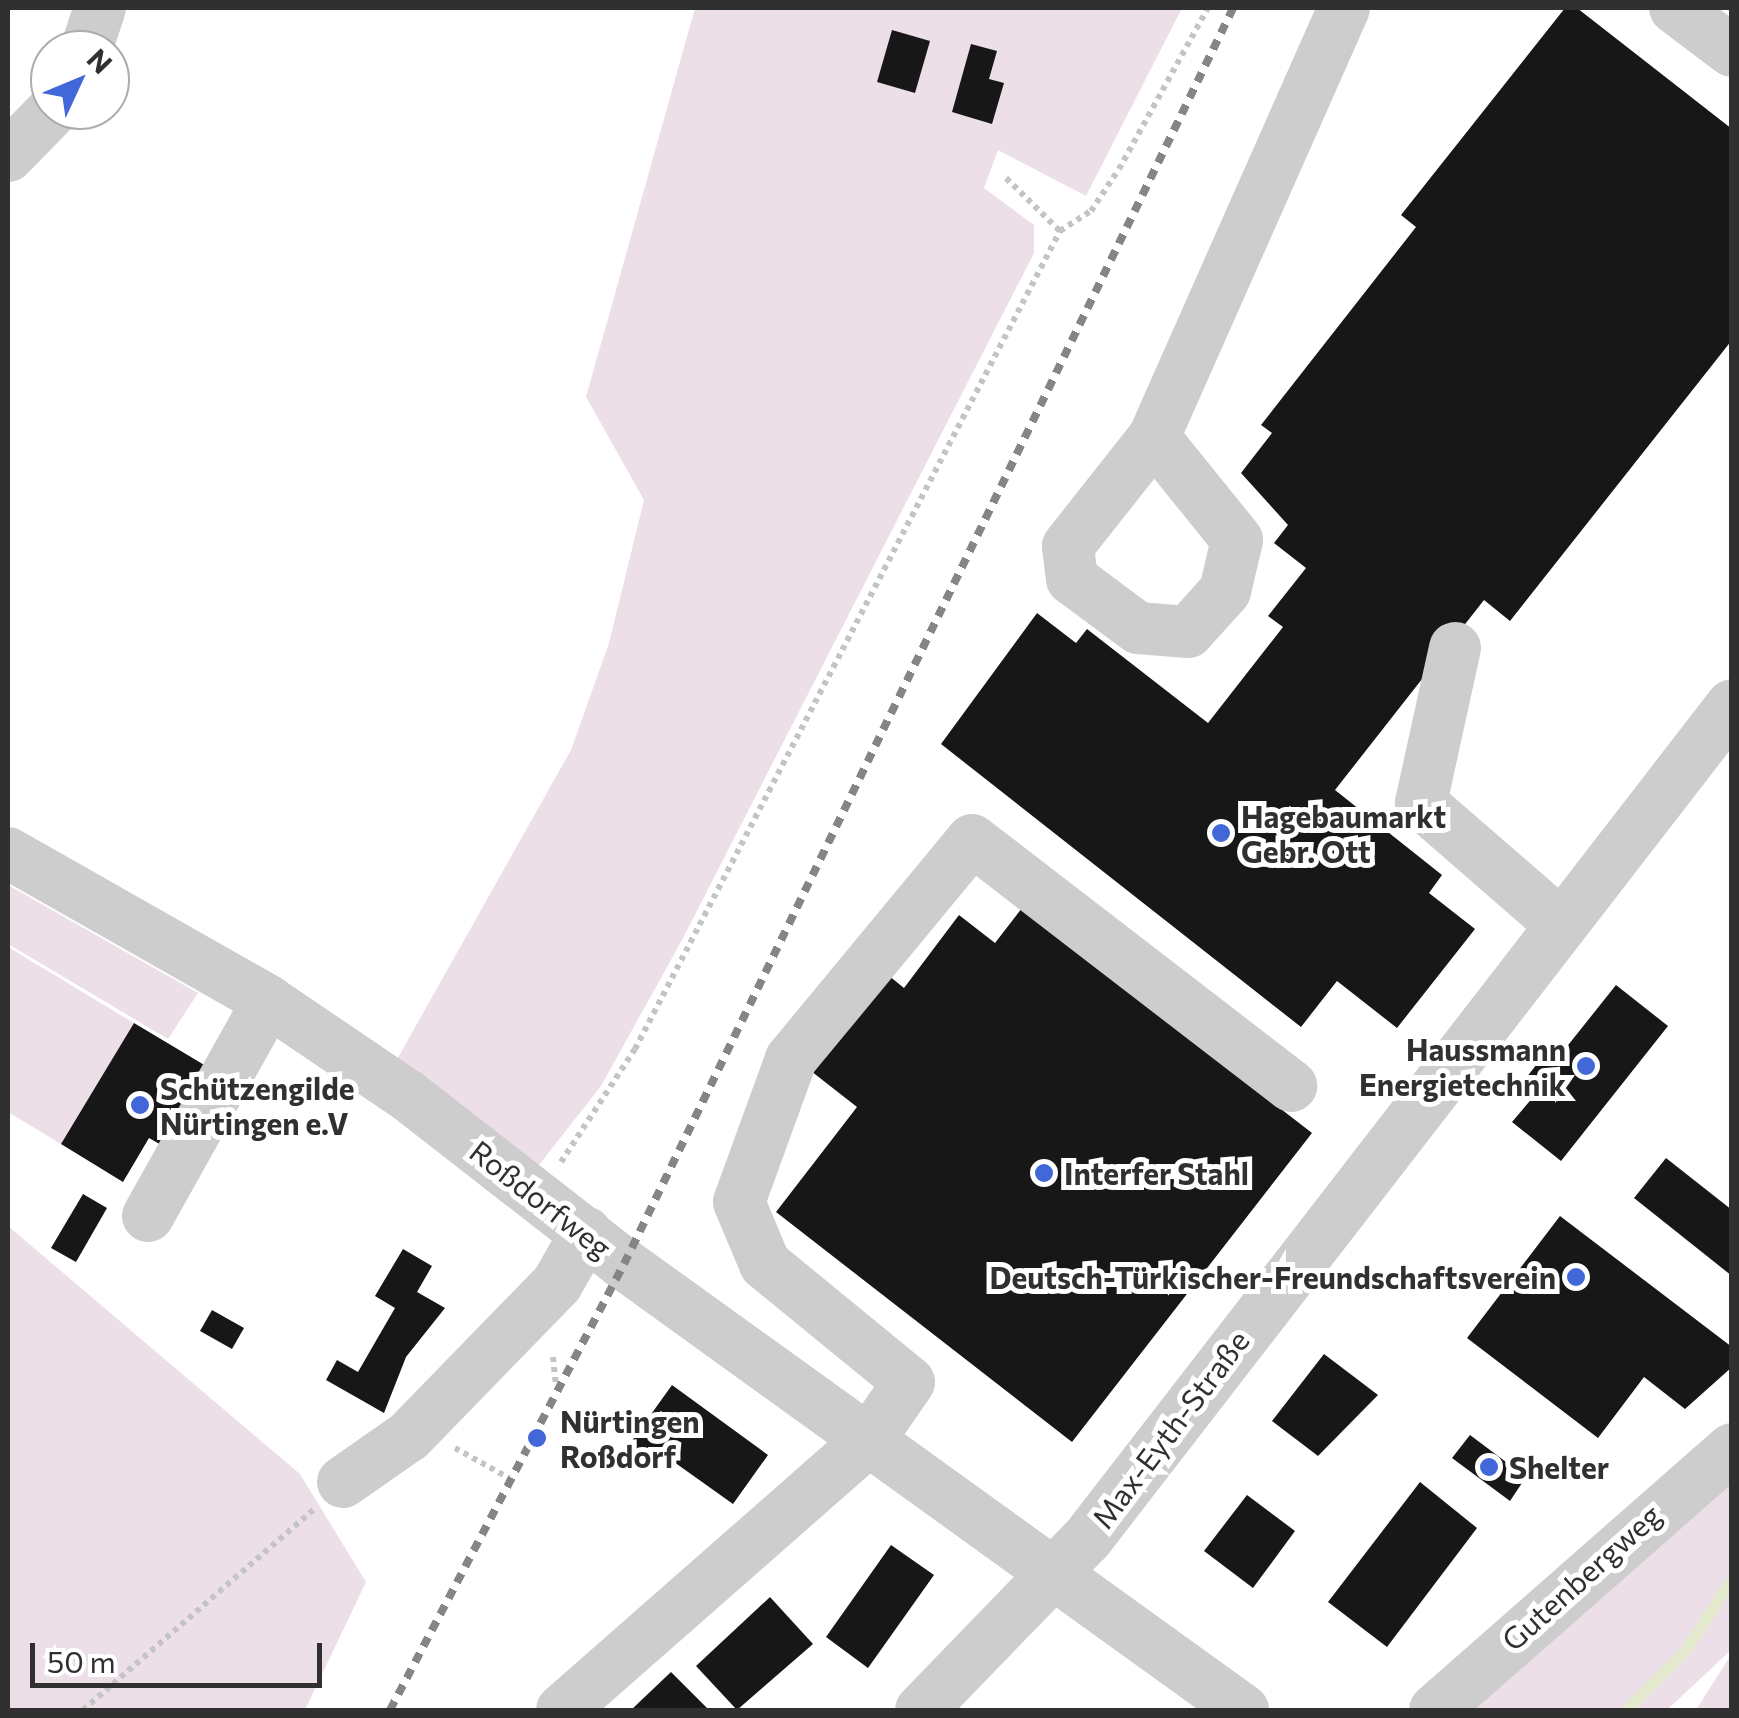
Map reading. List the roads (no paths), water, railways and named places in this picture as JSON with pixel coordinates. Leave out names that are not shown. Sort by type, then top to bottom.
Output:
[{"type":"street","points":[[1154,437],[1344,8]]},
{"type":"street","points":[[1675,8],[1732,52]]},
{"type":"street","points":[[8,156],[33,130]]},
{"type":"street","points":[[1454,648],[1422,803],[1560,924]]},
{"type":"street","name":"Max-Eyth-Straße","points":[[922,1710],[1056,1574],[1732,705]]},
{"type":"street","points":[[562,1710],[869,1440],[909,1382],[764,1264],[739,1202],[791,1059],[972,840],[1291,1086]]},
{"type":"street","name":"Roßdorfweg","points":[[8,853],[268,1001],[1243,1710]]},
{"type":"street","points":[[148,1216],[268,1001]]},
{"type":"street","points":[[343,1482],[410,1436],[557,1284],[586,1233]]},
{"type":"street","name":"Gutenbergweg","points":[[1434,1710],[1732,1448]]},
{"type":"waterway","points":[[1626,1710],[1684,1652],[1732,1579]]},
{"type":"railway","points":[[390,1710],[624,1264],[1233,8]]},
{"type":"place","name":"Hagebaumarkt Gebr. Ott","points":[[1221,833]]},
{"type":"place","name":"Haussmann Energietechnik","points":[[1586,1066]]},
{"type":"place","name":"Schützengilde Nürtingen e.V","points":[[140,1105]]},
{"type":"place","name":"Interfer Stahl","points":[[1044,1173]]},
{"type":"place","name":"Deutsch-Türkischer-Freundschaftsverein","points":[[1576,1277]]},
{"type":"place","name":"Nürtingen Roßdorf","points":[[537,1438]]},
{"type":"place","name":"Shelter","points":[[1489,1467]]}]
